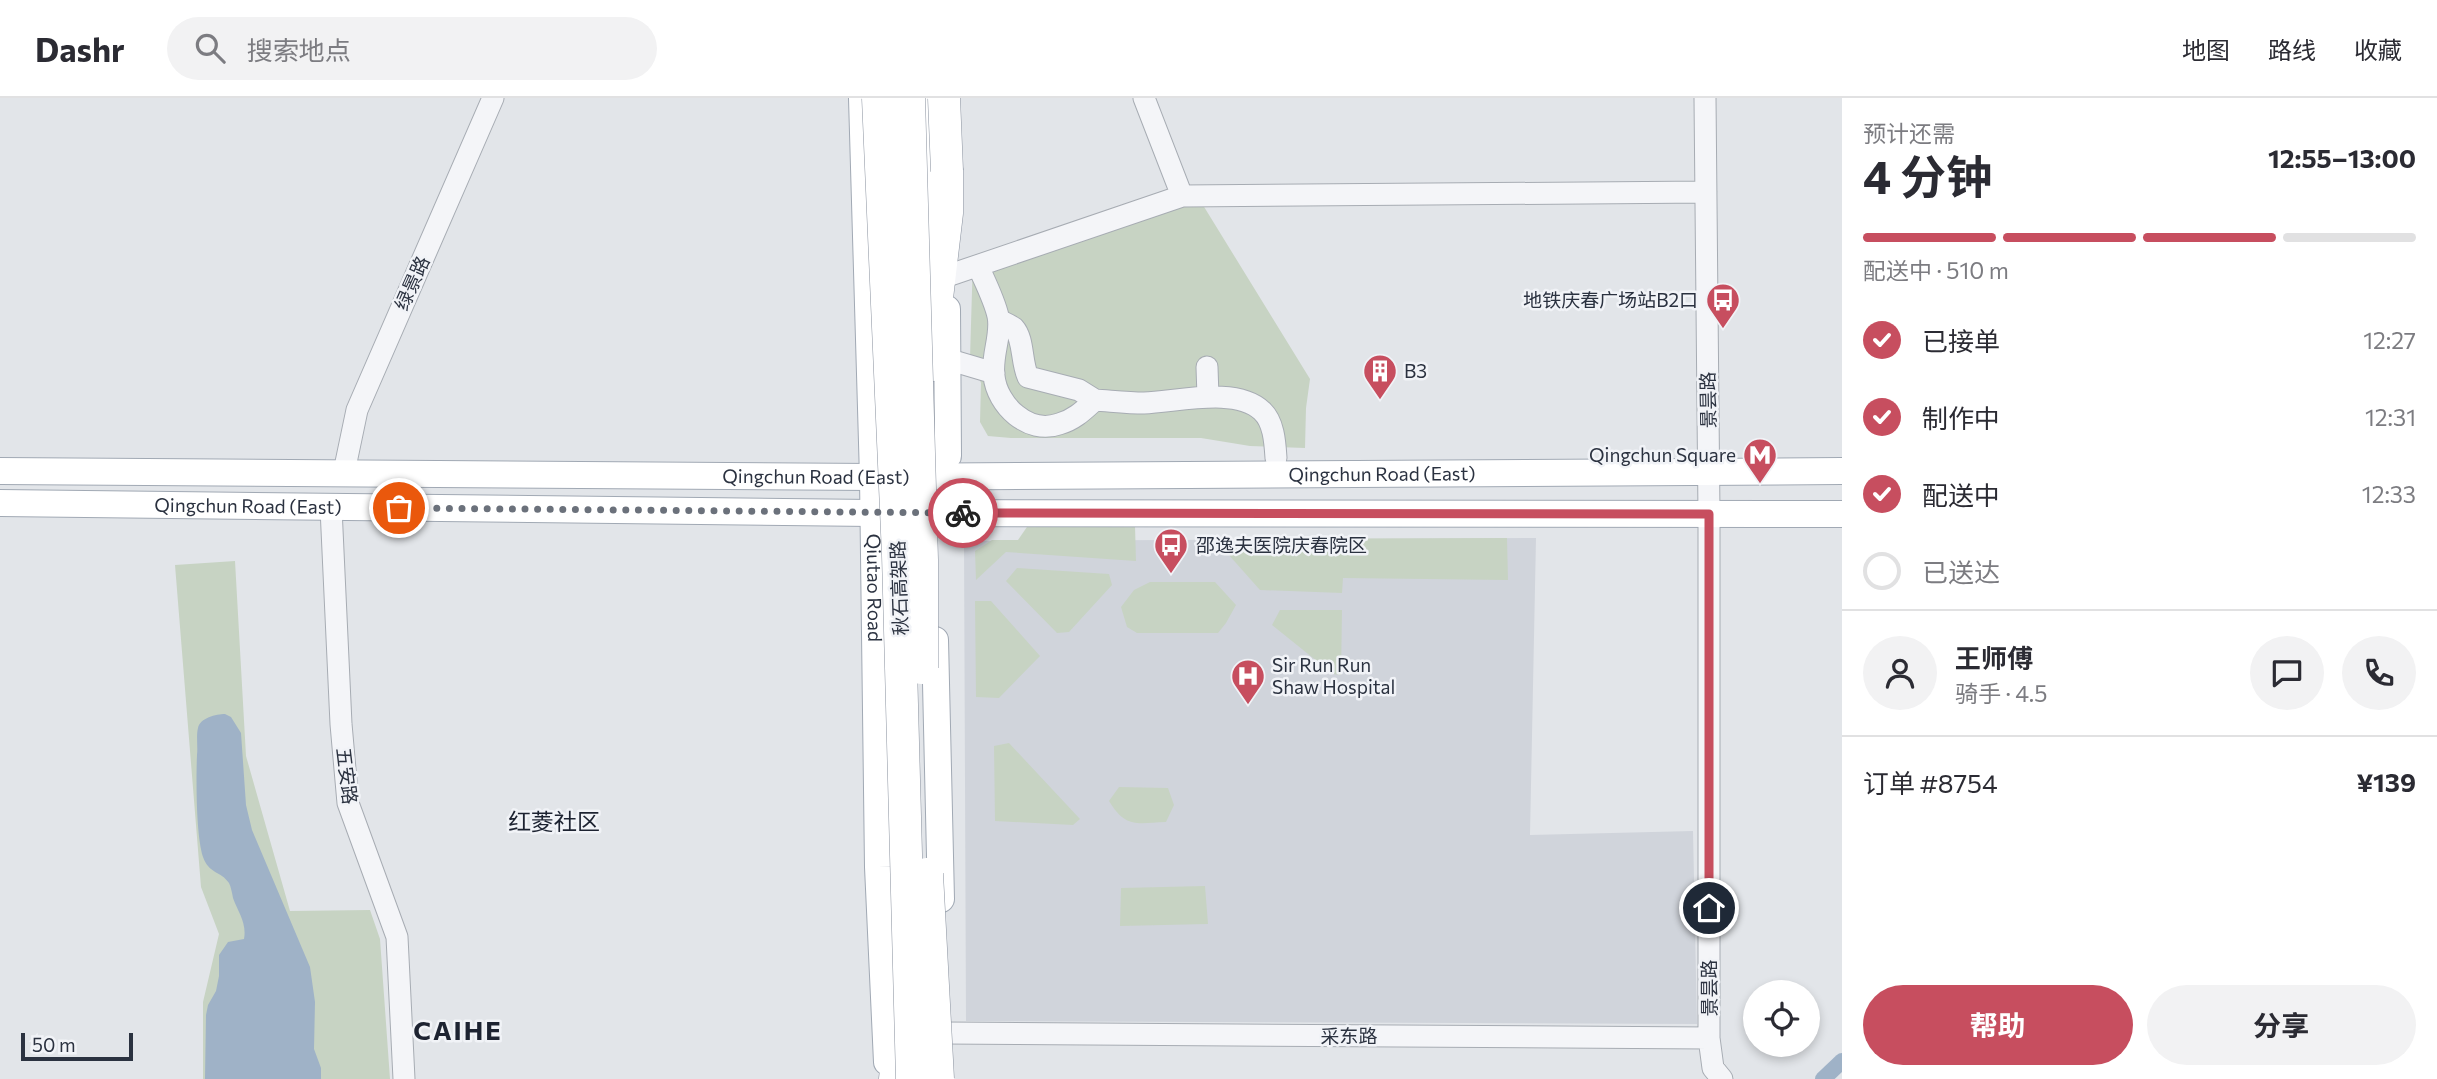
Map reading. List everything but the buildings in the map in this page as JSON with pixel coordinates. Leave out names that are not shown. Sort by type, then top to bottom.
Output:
[{"type":"highway","name":"秋石高架路","points":[[878,98],[898,568],[912,1079]]},
{"type":"highway","name":"秋石高架路","points":[[909,98],[922,560],[924,827],[938,1079]]},
{"type":"highway","points":[[943,364],[947,213],[944,98]]},
{"type":"highway","points":[[895,1079],[908,956]]},
{"type":"main road","name":"Qiutao Road","points":[[863,98],[873,477],[879,879],[888,1079]]},
{"type":"main road","points":[[928,98],[931,191],[943,364],[931,476],[945,1079]]},
{"type":"main road","points":[[931,476],[948,456],[944,98]]},
{"type":"main road","name":"Qingchun Road (East)","points":[[0,471],[873,477],[1842,471]]},
{"type":"main road","name":"Qingchun Road (East)","points":[[0,503],[872,513],[1842,514]]},
{"type":"street","name":"绿景路","points":[[344,472],[357,410],[493,98]]},
{"type":"street","points":[[1144,98],[1182,196]]},
{"type":"street","name":"景昙路","points":[[1705,98],[1709,472],[1709,1038]]},
{"type":"street","points":[[947,276],[1182,196],[1706,192]]},
{"type":"street","points":[[978,266],[999,320],[994,373],[997,388],[1007,407],[1019,418],[1034,424],[1057,426],[1079,415],[1095,400]]},
{"type":"street","points":[[999,320],[1014,329],[1021,341],[1023,365],[1028,377],[1079,390],[1095,400],[1142,403],[1208,397],[1244,401],[1263,412],[1274,436],[1276,458]]},
{"type":"street","points":[[943,364],[994,373]]},
{"type":"street","points":[[1207,367],[1208,397]]},
{"type":"street","name":"五安路","points":[[331,508],[341,724],[348,803],[397,937],[404,1079]]},
{"type":"street","name":"采东路","points":[[944,1033],[1709,1038]]},
{"type":"street","points":[[1709,1038],[1713,1068],[1723,1079]]},
{"type":"shaded area","name":"Sir Run Run Shaw Hospital","points":[[1536,538],[1530,835],[1693,831],[1697,1024],[966,1021],[964,541]]},
{"type":"green space","points":[[1198,197],[1310,379],[1305,448],[1250,446],[1201,438],[988,436],[980,422],[981,383],[970,358],[973,257]]},
{"type":"green space","points":[[1029,524],[1135,526],[1136,561],[1006,552],[976,580],[975,551],[992,540],[1018,540]]},
{"type":"green space","points":[[1507,538],[1508,580],[1343,578],[1342,593],[1260,590],[1228,554],[1228,539]]},
{"type":"green space","points":[[235,561],[246,756],[290,911],[370,910],[380,939],[390,1079],[203,1079],[203,1002],[219,934],[201,887],[175,565]]},
{"type":"green space","points":[[1017,568],[1109,574],[1112,585],[1069,632],[1057,633],[1006,581]]},
{"type":"green space","points":[[1150,582],[1215,582],[1236,605],[1218,633],[1137,633],[1127,627],[1121,607],[1134,590]]},
{"type":"green space","points":[[975,601],[991,601],[1040,656],[999,698],[976,697]]},
{"type":"green space","points":[[1280,610],[1342,610],[1341,675],[1333,674],[1272,625]]},
{"type":"green space","points":[[1009,743],[1080,819],[1073,825],[995,821],[994,746]]},
{"type":"green space","points":[[1119,787],[1168,788],[1174,805],[1166,822],[1140,823],[1121,816],[1109,801]]},
{"type":"green space","points":[[1205,886],[1208,924],[1120,926],[1121,888]]},
{"type":"water","points":[[225,714],[231,717],[241,733],[246,805],[252,830],[310,967],[315,1002],[314,1049],[321,1068],[321,1079],[205,1079],[206,1015],[216,991],[219,955],[228,942],[244,939],[245,933],[229,883],[206,863],[199,835],[198,728],[205,719]]},
{"type":"waterway","points":[[1823,1079],[1842,1061]]},
{"type":"way so far","points":[[399,508],[963,513]]},
{"type":"place","name":"地铁庆春广场站B2口","points":[[1723,330]]},
{"type":"place","name":"B3","points":[[1380,401]]},
{"type":"place","name":"Qingchun Square","points":[[1760,485]]},
{"type":"place","name":"邵逸夫医院庆春院区","points":[[1171,575]]},
{"type":"place","name":"Sir Run Run Shaw Hospital","points":[[1248,706]]},
{"type":"district","name":"红菱社区","points":[[554,822]]},
{"type":"district","name":"CAIHE","points":[[458,1031]]},
{"type":"route","points":[[963,513],[1709,514],[1709,908]]}]
